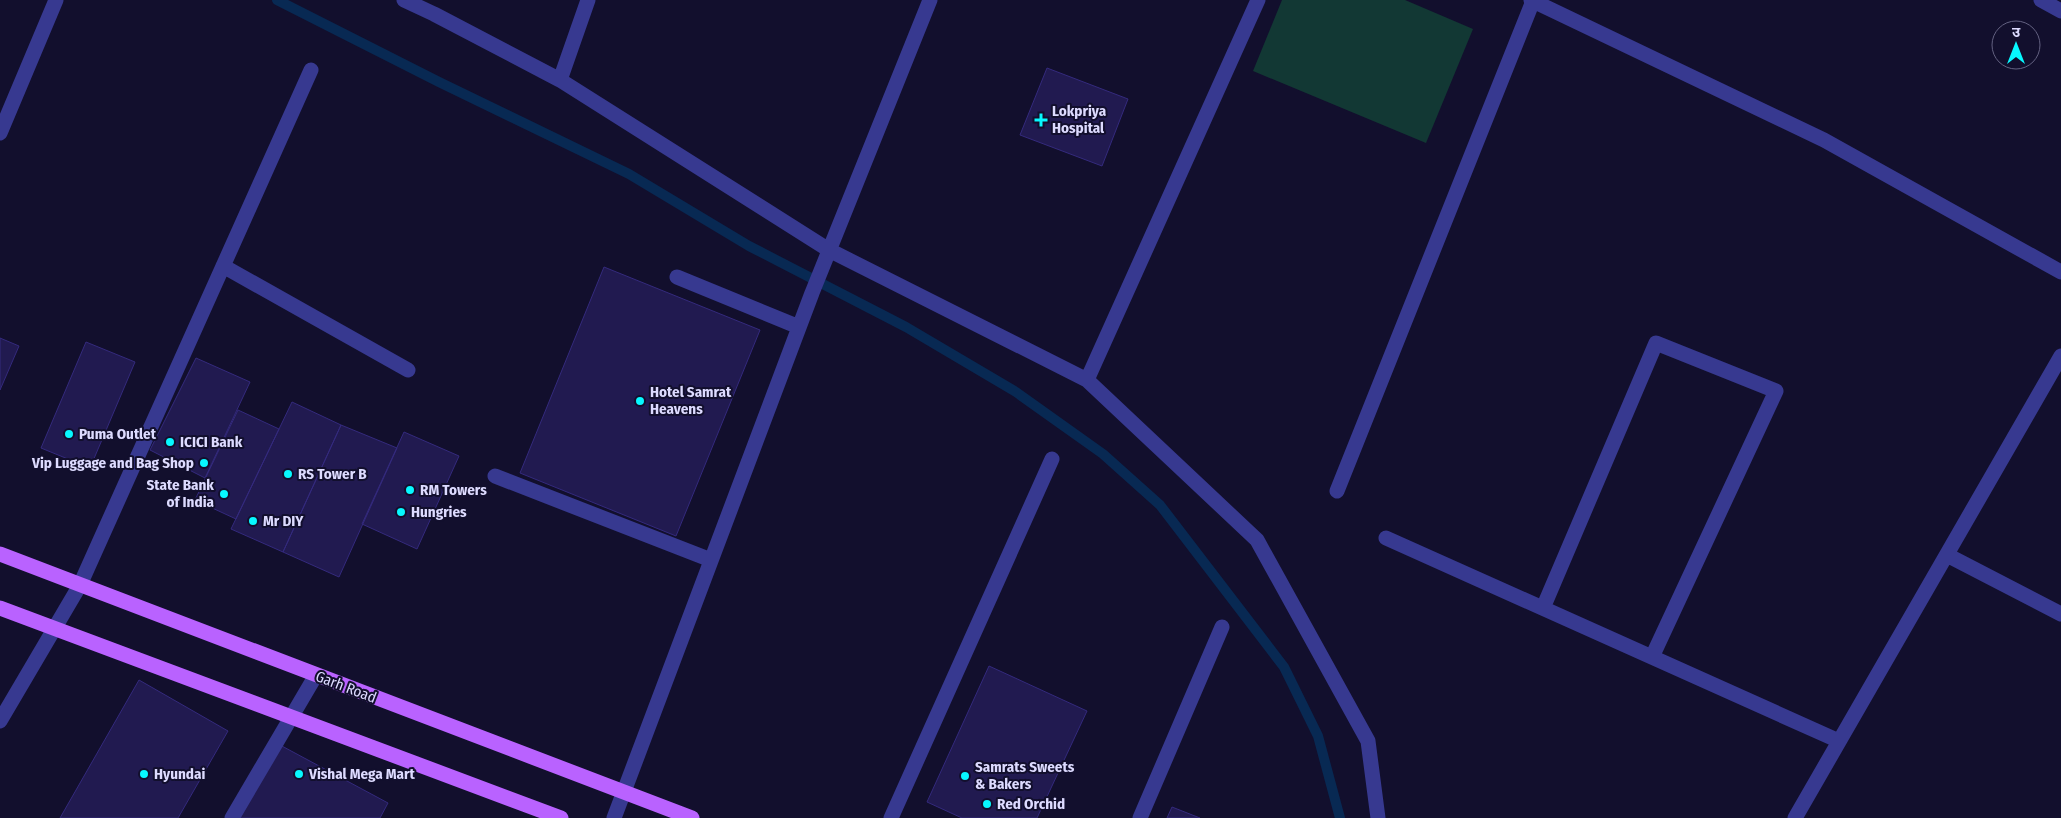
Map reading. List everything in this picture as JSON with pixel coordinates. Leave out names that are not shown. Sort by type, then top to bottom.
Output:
[{"type":"main road","name":"Garh Road","points":[[0,554],[692,818]]},
{"type":"main road","points":[[0,608],[562,818]]},
{"type":"street","points":[[0,133],[56,0]]},
{"type":"street","points":[[404,0],[560,80],[829,250],[1087,380],[1257,540],[1368,740],[1378,818]]},
{"type":"street","points":[[560,80],[588,0]]},
{"type":"street","points":[[614,818],[812,293],[930,0]]},
{"type":"street","points":[[1087,380],[1258,0]]},
{"type":"street","points":[[2041,0],[2061,11]]},
{"type":"street","points":[[1336,491],[1532,1],[1824,140],[2061,272]]},
{"type":"street","points":[[0,721],[80,585],[311,70]]},
{"type":"street","points":[[223,266],[408,370]]},
{"type":"street","points":[[677,277],[799,327]]},
{"type":"street","points":[[1543,608],[1656,344],[1776,391],[1652,657]]},
{"type":"street","points":[[1795,818],[2061,356]]},
{"type":"street","points":[[891,818],[1052,459]]},
{"type":"street","points":[[495,476],[711,560]]},
{"type":"street","points":[[1386,538],[1839,740]]},
{"type":"street","points":[[1947,554],[2061,614]]},
{"type":"street","points":[[1140,818],[1222,627]]},
{"type":"street","points":[[232,818],[316,676]]},
{"type":"green space","points":[[1282,0],[1405,0],[1473,29],[1426,143],[1253,71]]},
{"type":"building","points":[[1047,68],[1128,99],[1102,166],[1020,135]]},
{"type":"building","name":"Hotel Samrat Heavens","points":[[604,267],[760,330],[676,536],[520,473]]},
{"type":"building","points":[[0,338],[19,346],[0,390]]},
{"type":"building","points":[[86,342],[135,362],[90,468],[41,448]]},
{"type":"building","points":[[196,358],[250,382],[205,478],[150,450]]},
{"type":"building","name":"RS Tower B","points":[[292,402],[341,425],[283,552],[231,529]]},
{"type":"building","points":[[238,410],[279,429],[236,519],[195,500]]},
{"type":"building","points":[[341,425],[397,448],[339,577],[283,552]]},
{"type":"building","name":"RM Towers","points":[[404,432],[459,456],[417,549],[362,524]]},
{"type":"building","points":[[989,666],[1087,711],[1037,818],[962,818],[927,802]]},
{"type":"building","name":"Hyundai","points":[[139,680],[228,731],[178,818],[60,818]]},
{"type":"building","name":"Vishal Mega Mart","points":[[280,745],[388,803],[380,818],[240,818]]},
{"type":"building","points":[[1172,807],[1200,818],[1167,818]]},
{"type":"waterway","points":[[277,0],[439,82],[629,174],[749,246],[906,327],[1016,392],[1103,454],[1160,505],[1284,667],[1318,736],[1340,818]]},
{"type":"place","name":"Lokpriya Hospital","points":[[1041,120]]},
{"type":"place","name":"Hotel Samrat Heavens","points":[[640,401]]},
{"type":"place","name":"Puma Outlet","points":[[69,434]]},
{"type":"place","name":"ICICI Bank","points":[[170,442]]},
{"type":"place","name":"Vip Luggage and Bag Shop","points":[[204,463]]},
{"type":"place","name":"RS Tower B","points":[[288,474]]},
{"type":"place","name":"RM Towers","points":[[410,490]]},
{"type":"place","name":"State Bank of India","points":[[224,494]]},
{"type":"place","name":"Hungries","points":[[401,512]]},
{"type":"place","name":"Mr DIY","points":[[253,521]]},
{"type":"place","name":"Hyundai","points":[[144,774]]},
{"type":"place","name":"Vishal Mega Mart","points":[[299,774]]},
{"type":"place","name":"Samrats Sweets & Bakers","points":[[965,776]]},
{"type":"place","name":"Red Orchid","points":[[987,804]]}]
